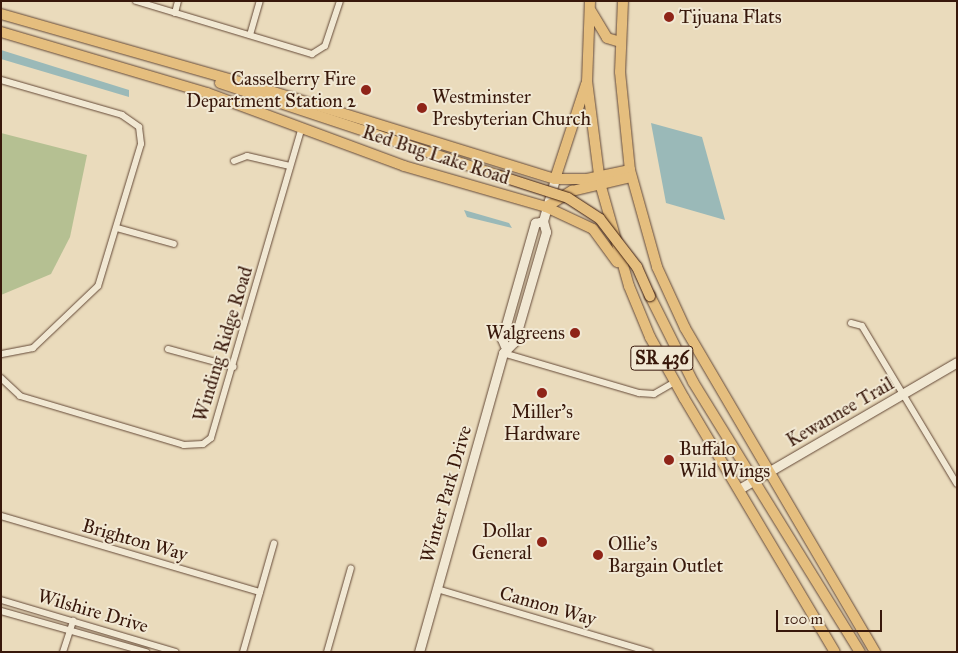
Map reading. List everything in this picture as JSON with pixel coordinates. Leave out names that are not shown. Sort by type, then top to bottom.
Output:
[{"type":"main road","name":"SR 436","points":[[623,1],[620,42],[630,174],[657,266],[685,328],[875,652]]},
{"type":"main road","name":"SR 436","points":[[590,4],[587,81],[600,180],[629,286],[675,382],[835,652]]},
{"type":"main road","points":[[590,4],[606,38],[620,42]]},
{"type":"main road","name":"Red Bug Lake Road","points":[[1,14],[555,179],[600,180]]},
{"type":"main road","name":"Red Bug Lake Road","points":[[1,32],[207,93],[404,166],[546,207],[572,192],[600,180],[630,174]]},
{"type":"main road","points":[[127,51],[346,128],[568,198],[600,219],[637,267],[693,382],[860,652]]},
{"type":"main road","name":"Winter Park Drive","points":[[555,179],[587,81]]},
{"type":"main road","points":[[546,207],[593,229],[607,244],[629,286]]},
{"type":"street","points":[[136,1],[303,52],[321,51],[340,1]]},
{"type":"street","points":[[175,13],[178,1]]},
{"type":"street","points":[[250,35],[260,1]]},
{"type":"street","points":[[1,80],[122,115],[139,128],[141,144],[118,228],[98,286],[33,348],[1,354]]},
{"type":"street","name":"Winding Ridge Road","points":[[1,378],[20,396],[194,446],[203,444],[215,430],[302,127]]},
{"type":"street","points":[[234,161],[247,156],[290,166]]},
{"type":"street","name":"Winter Park Drive","points":[[543,221],[555,179]]},
{"type":"street","name":"Winter Park Drive","points":[[504,349],[514,342],[548,227],[543,221]]},
{"type":"street","name":"Winter Park Drive","points":[[419,652],[504,349],[502,339],[535,224],[543,221]]},
{"type":"street","points":[[118,228],[174,244]]},
{"type":"street","points":[[851,323],[862,326],[902,394],[954,473],[957,484]]},
{"type":"street","points":[[168,349],[234,367]]},
{"type":"street","points":[[504,349],[639,393],[654,394],[675,382]]},
{"type":"street","name":"Kewannee Trail","points":[[739,489],[957,362]]},
{"type":"street","name":"Brighton Way","points":[[1,516],[260,592]]},
{"type":"street","points":[[243,652],[274,543]]},
{"type":"street","points":[[327,652],[352,568]]},
{"type":"street","name":"Cannon Way","points":[[437,589],[650,652]]},
{"type":"street","name":"Wilshire Drive","points":[[1,600],[175,652]]},
{"type":"street","name":"Wilshire Drive","points":[[1,611],[146,652]]},
{"type":"street","points":[[63,652],[73,621]]},
{"type":"green space","points":[[1,133],[87,155],[70,237],[51,274],[1,295]]},
{"type":"water","points":[[1,50],[129,90],[129,97],[1,59]]},
{"type":"water","points":[[651,123],[702,137],[725,220],[666,203]]},
{"type":"water","points":[[464,210],[509,223],[512,228],[467,217]]},
{"type":"place","name":"Tijuana Flats","points":[[669,17]]},
{"type":"place","name":"Casselberry Fire Department Station 2","points":[[366,90]]},
{"type":"place","name":"Westminster Presbyterian Church","points":[[422,108]]},
{"type":"place","name":"Walgreens","points":[[575,333]]},
{"type":"place","name":"Miller's Hardware","points":[[542,393]]},
{"type":"place","name":"Buffalo Wild Wings","points":[[669,460]]},
{"type":"place","name":"Dollar General","points":[[542,542]]},
{"type":"place","name":"Ollie's Bargain Outlet","points":[[598,555]]}]
